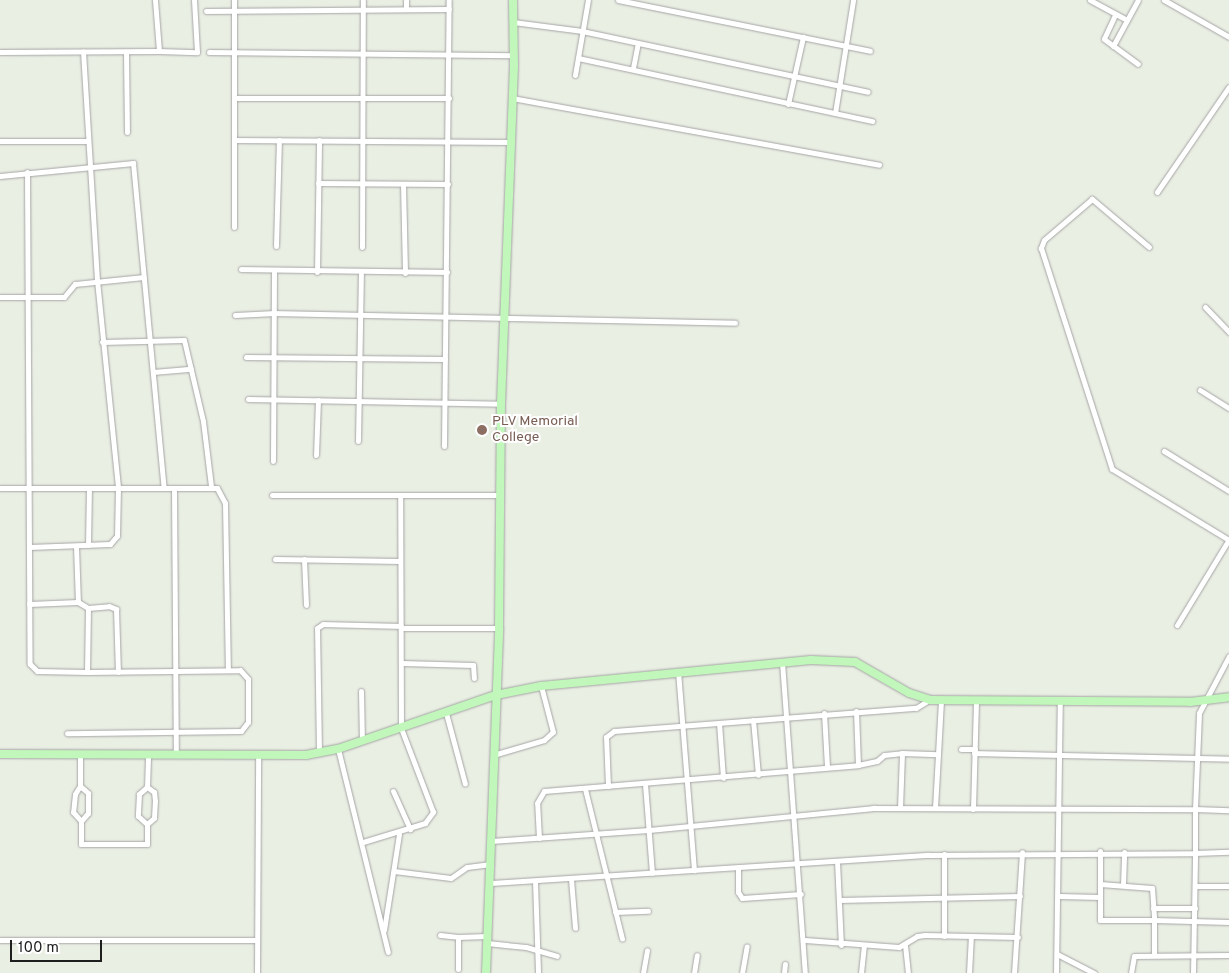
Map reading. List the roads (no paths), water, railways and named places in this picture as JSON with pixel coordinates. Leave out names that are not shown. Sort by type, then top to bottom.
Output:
[{"type":"street","points":[[155,0],[159,51]]},
{"type":"street","points":[[0,52],[197,52],[194,0]]},
{"type":"street","points":[[234,0],[234,226]]},
{"type":"street","points":[[362,247],[363,0]]},
{"type":"street","points":[[406,0],[406,9]]},
{"type":"street","points":[[444,446],[449,141],[449,0]]},
{"type":"street","points":[[486,973],[491,883],[493,756],[499,628],[501,404],[514,54],[513,0]]},
{"type":"street","points":[[574,75],[588,0]]},
{"type":"street","points":[[618,0],[870,51]]},
{"type":"street","points":[[835,113],[853,0]]},
{"type":"street","points":[[1090,0],[1127,20]]},
{"type":"street","points":[[1113,46],[1138,0]]},
{"type":"street","points":[[1164,0],[1229,37]]},
{"type":"street","points":[[206,10],[449,9]]},
{"type":"street","points":[[1115,15],[1103,36],[1113,46],[1138,64]]},
{"type":"street","points":[[513,22],[582,31],[868,92]]},
{"type":"street","points":[[788,104],[802,38]]},
{"type":"street","points":[[633,68],[638,43]]},
{"type":"street","points":[[29,547],[110,544],[116,540],[118,487],[96,280],[83,51]]},
{"type":"street","points":[[126,52],[126,132]]},
{"type":"street","points":[[209,52],[514,54]]},
{"type":"street","points":[[578,58],[633,68],[788,104],[872,121]]},
{"type":"street","points":[[1157,192],[1229,87]]},
{"type":"street","points":[[234,98],[449,98]]},
{"type":"street","points":[[512,98],[879,165]]},
{"type":"street","points":[[234,140],[511,142]]},
{"type":"street","points":[[276,246],[279,140]]},
{"type":"street","points":[[317,272],[319,140]]},
{"type":"street","points":[[0,141],[88,141]]},
{"type":"street","points":[[0,176],[134,163],[164,488]]},
{"type":"street","points":[[27,172],[29,604],[32,668],[87,672],[175,672],[228,669],[247,674],[246,727],[236,731],[67,733]]},
{"type":"street","points":[[318,183],[448,184]]},
{"type":"street","points":[[403,184],[405,273]]},
{"type":"street","points":[[1149,247],[1099,202],[1092,200],[1044,240],[1042,248],[1112,469],[1229,539],[1177,625]]},
{"type":"street","points":[[242,269],[361,274],[447,272]]},
{"type":"street","points":[[273,461],[274,271]]},
{"type":"street","points":[[358,441],[361,274]]},
{"type":"street","points":[[0,297],[64,297],[75,284],[96,280],[144,277]]},
{"type":"street","points":[[1205,307],[1229,332]]},
{"type":"street","points":[[235,315],[275,313],[735,323]]},
{"type":"street","points":[[102,342],[150,339],[184,340],[206,439],[211,486]]},
{"type":"street","points":[[246,357],[445,359]]},
{"type":"street","points":[[153,372],[191,369]]},
{"type":"street","points":[[1200,390],[1229,408]]},
{"type":"street","points":[[248,399],[444,401],[501,404]]},
{"type":"street","points":[[316,456],[318,400]]},
{"type":"street","points":[[1164,451],[1229,491]]},
{"type":"street","points":[[0,488],[174,488],[211,486],[221,492],[225,503],[228,669]]},
{"type":"street","points":[[88,545],[89,488]]},
{"type":"street","points":[[174,488],[176,754]]},
{"type":"street","points":[[272,495],[500,495]]},
{"type":"street","points":[[363,842],[399,834],[428,821],[433,812],[401,728],[400,495]]},
{"type":"street","points":[[76,546],[78,602]]},
{"type":"street","points":[[275,559],[400,561]]},
{"type":"street","points":[[304,560],[306,605]]},
{"type":"street","points":[[29,604],[78,602],[88,608],[109,606],[117,613],[118,672]]},
{"type":"street","points":[[87,672],[88,608]]},
{"type":"street","points":[[319,752],[317,628],[322,624],[499,628]]},
{"type":"street","points":[[1193,973],[1196,758],[1199,713],[1203,701],[1229,656]]},
{"type":"street","points":[[0,754],[258,756],[319,752],[338,749],[496,695],[541,686],[782,662],[855,662],[909,693],[930,700],[1203,701],[1229,698]]},
{"type":"street","points":[[782,662],[793,816],[805,940],[805,973]]},
{"type":"street","points":[[402,663],[473,665],[474,678]]},
{"type":"street","points":[[678,671],[694,870]]},
{"type":"street","points":[[493,756],[544,740],[553,732],[541,686]]},
{"type":"street","points":[[360,691],[362,741]]},
{"type":"street","points":[[608,786],[606,743],[609,732],[824,713],[916,708],[930,700]]},
{"type":"street","points":[[935,808],[941,700]]},
{"type":"street","points":[[973,809],[976,701]]},
{"type":"street","points":[[1056,973],[1059,896],[1060,701]]},
{"type":"street","points":[[856,712],[858,765]]},
{"type":"street","points":[[446,713],[465,784]]},
{"type":"street","points":[[824,713],[827,766]]},
{"type":"street","points":[[752,720],[758,775]]},
{"type":"street","points":[[719,723],[723,778]]},
{"type":"street","points":[[338,749],[363,842],[388,952]]},
{"type":"street","points":[[960,749],[1060,757],[1229,759]]},
{"type":"street","points":[[539,838],[537,802],[541,793],[758,775],[827,766],[858,765],[877,761],[884,755],[902,753],[938,754]]},
{"type":"street","points":[[900,808],[902,753]]},
{"type":"street","points":[[80,754],[80,786],[75,794],[73,812],[81,821]]},
{"type":"street","points":[[80,786],[88,793],[88,813],[81,821],[81,844],[147,844],[147,824],[138,816],[139,794],[147,786],[148,754]]},
{"type":"street","points":[[257,973],[258,756]]},
{"type":"street","points":[[645,784],[652,873]]},
{"type":"street","points":[[147,786],[154,792],[155,802],[154,818],[147,824]]},
{"type":"street","points":[[584,789],[622,938]]},
{"type":"street","points":[[392,791],[410,829]]},
{"type":"street","points":[[491,841],[595,835],[900,808],[1229,810]]},
{"type":"street","points":[[384,933],[399,834]]},
{"type":"street","points":[[1100,851],[1100,920],[1229,922]]},
{"type":"street","points":[[491,883],[571,879],[798,861],[837,861],[944,854],[1100,851],[1229,852]]},
{"type":"street","points":[[1014,973],[1018,937],[1022,852]]},
{"type":"street","points":[[1123,885],[1124,852]]},
{"type":"street","points":[[944,854],[944,936]]},
{"type":"street","points":[[837,861],[841,945]]},
{"type":"street","points":[[394,872],[451,878],[467,867],[491,864]]},
{"type":"street","points":[[738,867],[738,892],[742,898],[801,894]]},
{"type":"street","points":[[571,879],[575,928]]},
{"type":"street","points":[[535,881],[538,973]]},
{"type":"street","points":[[1100,884],[1152,888],[1154,955]]},
{"type":"street","points":[[1195,886],[1229,886]]},
{"type":"street","points":[[839,900],[945,895],[1020,896]]},
{"type":"street","points":[[1059,896],[1100,897]]},
{"type":"street","points":[[1153,908],[1195,908]]},
{"type":"street","points":[[615,912],[648,911]]},
{"type":"street","points":[[440,935],[487,940],[557,956]]},
{"type":"street","points":[[805,940],[864,946],[905,944],[916,936],[1018,937]]},
{"type":"street","points":[[969,973],[971,936]]},
{"type":"street","points":[[458,937],[458,969]]},
{"type":"street","points":[[0,940],[257,940]]},
{"type":"street","points":[[905,944],[908,973]]},
{"type":"street","points":[[742,973],[747,946]]},
{"type":"street","points":[[861,973],[864,946]]},
{"type":"street","points":[[643,973],[647,950]]},
{"type":"street","points":[[1057,954],[1094,973]]},
{"type":"street","points":[[694,973],[697,955]]},
{"type":"street","points":[[1131,973],[1134,956],[1229,955]]},
{"type":"street","points":[[784,973],[785,964]]},
{"type":"place","name":"PLV Memorial College","points":[[482,430]]}]
